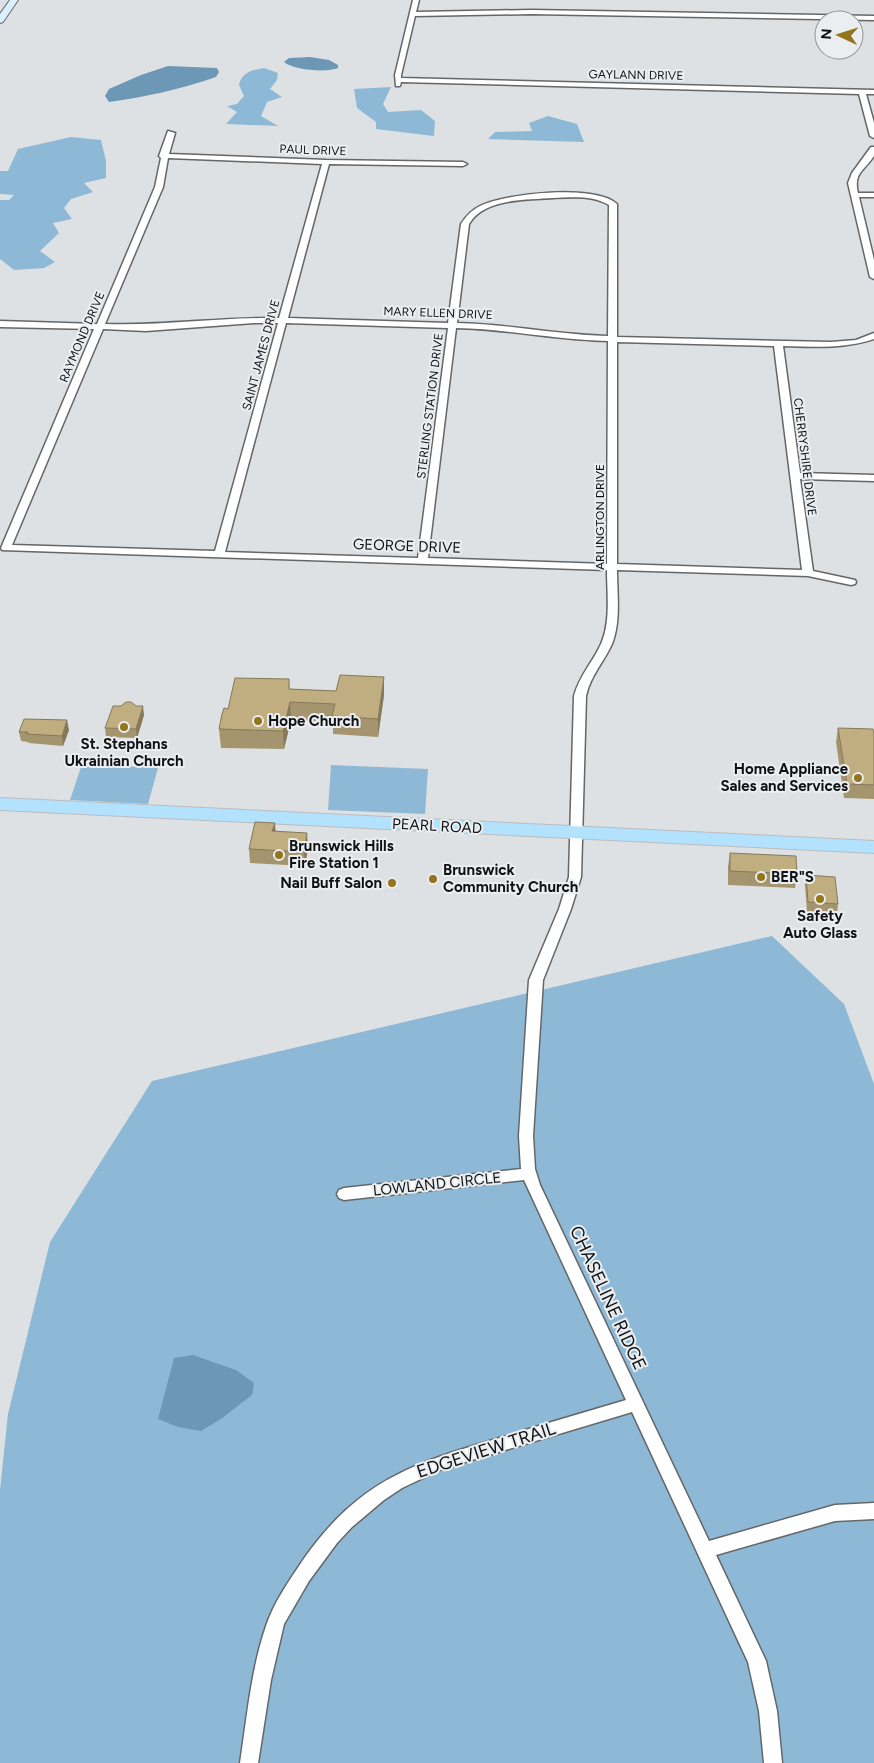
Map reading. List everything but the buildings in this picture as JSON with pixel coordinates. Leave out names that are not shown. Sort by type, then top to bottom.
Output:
[{"type":"main road","name":"PEARL ROAD","points":[[0,804],[874,847]]},
{"type":"street","points":[[0,20],[14,0]]},
{"type":"street","points":[[416,0],[413,14],[531,12],[874,18]]},
{"type":"street","name":"GAYLANN DRIVE","points":[[413,14],[398,82],[874,92]]},
{"type":"street","points":[[862,92],[874,136]]},
{"type":"street","name":"RAYMOND DRIVE","points":[[6,548],[159,187],[162,176],[163,156],[171,132]]},
{"type":"street","points":[[874,149],[869,159],[854,172],[852,183],[874,275]]},
{"type":"street","name":"PAUL DRIVE","points":[[163,156],[326,162],[463,164]]},
{"type":"street","name":"SAINT JAMES DRIVE","points":[[218,554],[284,321],[326,162]]},
{"type":"street","points":[[854,195],[874,195]]},
{"type":"street","name":"STERLING STATION DRIVE","points":[[423,561],[465,224],[473,213],[490,204],[521,197],[605,198]]},
{"type":"street","name":"ARLINGTON DRIVE","points":[[577,832],[580,696],[582,684],[589,670],[602,654],[612,624],[613,204],[605,198]]},
{"type":"street","name":"MARY ELLEN DRIVE","points":[[0,324],[146,328],[232,320],[452,325],[503,328],[568,338],[778,344],[845,344],[874,336]]},
{"type":"street","name":"CHERRYSHIRE DRIVE","points":[[778,344],[808,573]]},
{"type":"street","points":[[795,476],[874,478]]},
{"type":"street","name":"GEORGE DRIVE","points":[[6,548],[808,573],[851,582]]},
{"type":"street","name":"CHASELINE RIDGE","points":[[577,832],[575,877],[572,892],[536,980],[526,1123],[526,1150],[530,1174],[533,1185],[757,1660],[770,1717],[773,1763]]},
{"type":"street","name":"LOWLAND CIRCLE","points":[[344,1194],[530,1174]]},
{"type":"street","name":"EDGEVIEW TRAIL","points":[[249,1763],[265,1661],[273,1630],[283,1607],[318,1551],[361,1506],[409,1475],[438,1464],[636,1404]]},
{"type":"street","points":[[706,1550],[827,1515],[874,1511]]},
{"type":"shaded area","points":[[310,57],[329,60],[338,65],[338,68],[333,70],[310,70],[288,65],[284,62],[289,58]]},
{"type":"shaded area","points":[[168,66],[217,68],[219,72],[216,77],[150,95],[109,102],[105,96],[109,89]]},
{"type":"shaded area","points":[[264,68],[278,73],[277,80],[270,89],[282,97],[267,102],[261,116],[278,126],[226,124],[237,112],[227,106],[237,104],[244,96],[239,85],[242,77],[252,71]]},
{"type":"shaded area","points":[[391,87],[383,104],[388,112],[421,110],[435,121],[434,136],[376,129],[376,122],[357,108],[354,89]]},
{"type":"shaded area","points":[[548,116],[577,124],[584,142],[488,139],[495,132],[532,131],[529,123]]},
{"type":"shaded area","points":[[71,137],[101,140],[106,161],[106,178],[84,183],[93,192],[71,199],[64,208],[72,219],[53,223],[59,233],[40,251],[55,262],[44,268],[14,270],[0,259],[0,200],[9,200],[14,195],[0,194],[0,171],[8,171],[18,149]]},
{"type":"shaded area","points":[[82,764],[158,768],[148,804],[70,800]]},
{"type":"shaded area","points":[[331,765],[428,769],[425,814],[328,810]]},
{"type":"shaded area","points":[[772,936],[844,1004],[874,1084],[874,1763],[0,1763],[0,1490],[8,1414],[50,1242],[152,1081]]},
{"type":"shaded area","points":[[193,1355],[236,1370],[254,1383],[252,1395],[221,1419],[201,1431],[178,1427],[158,1419],[174,1358]]},
{"type":"place","name":"Hope Church","points":[[258,721]]},
{"type":"place","name":"St. Stephans Ukrainian Church","points":[[124,727]]},
{"type":"place","name":"Home Appliance Sales and Services","points":[[858,778]]},
{"type":"place","name":"Brunswick Hills Fire Station 1","points":[[279,855]]},
{"type":"place","name":"BER\"S","points":[[761,877]]},
{"type":"place","name":"Brunswick Community Church","points":[[433,879]]},
{"type":"place","name":"Nail Buff Salon","points":[[392,883]]},
{"type":"place","name":"Safety Auto Glass","points":[[820,899]]}]
